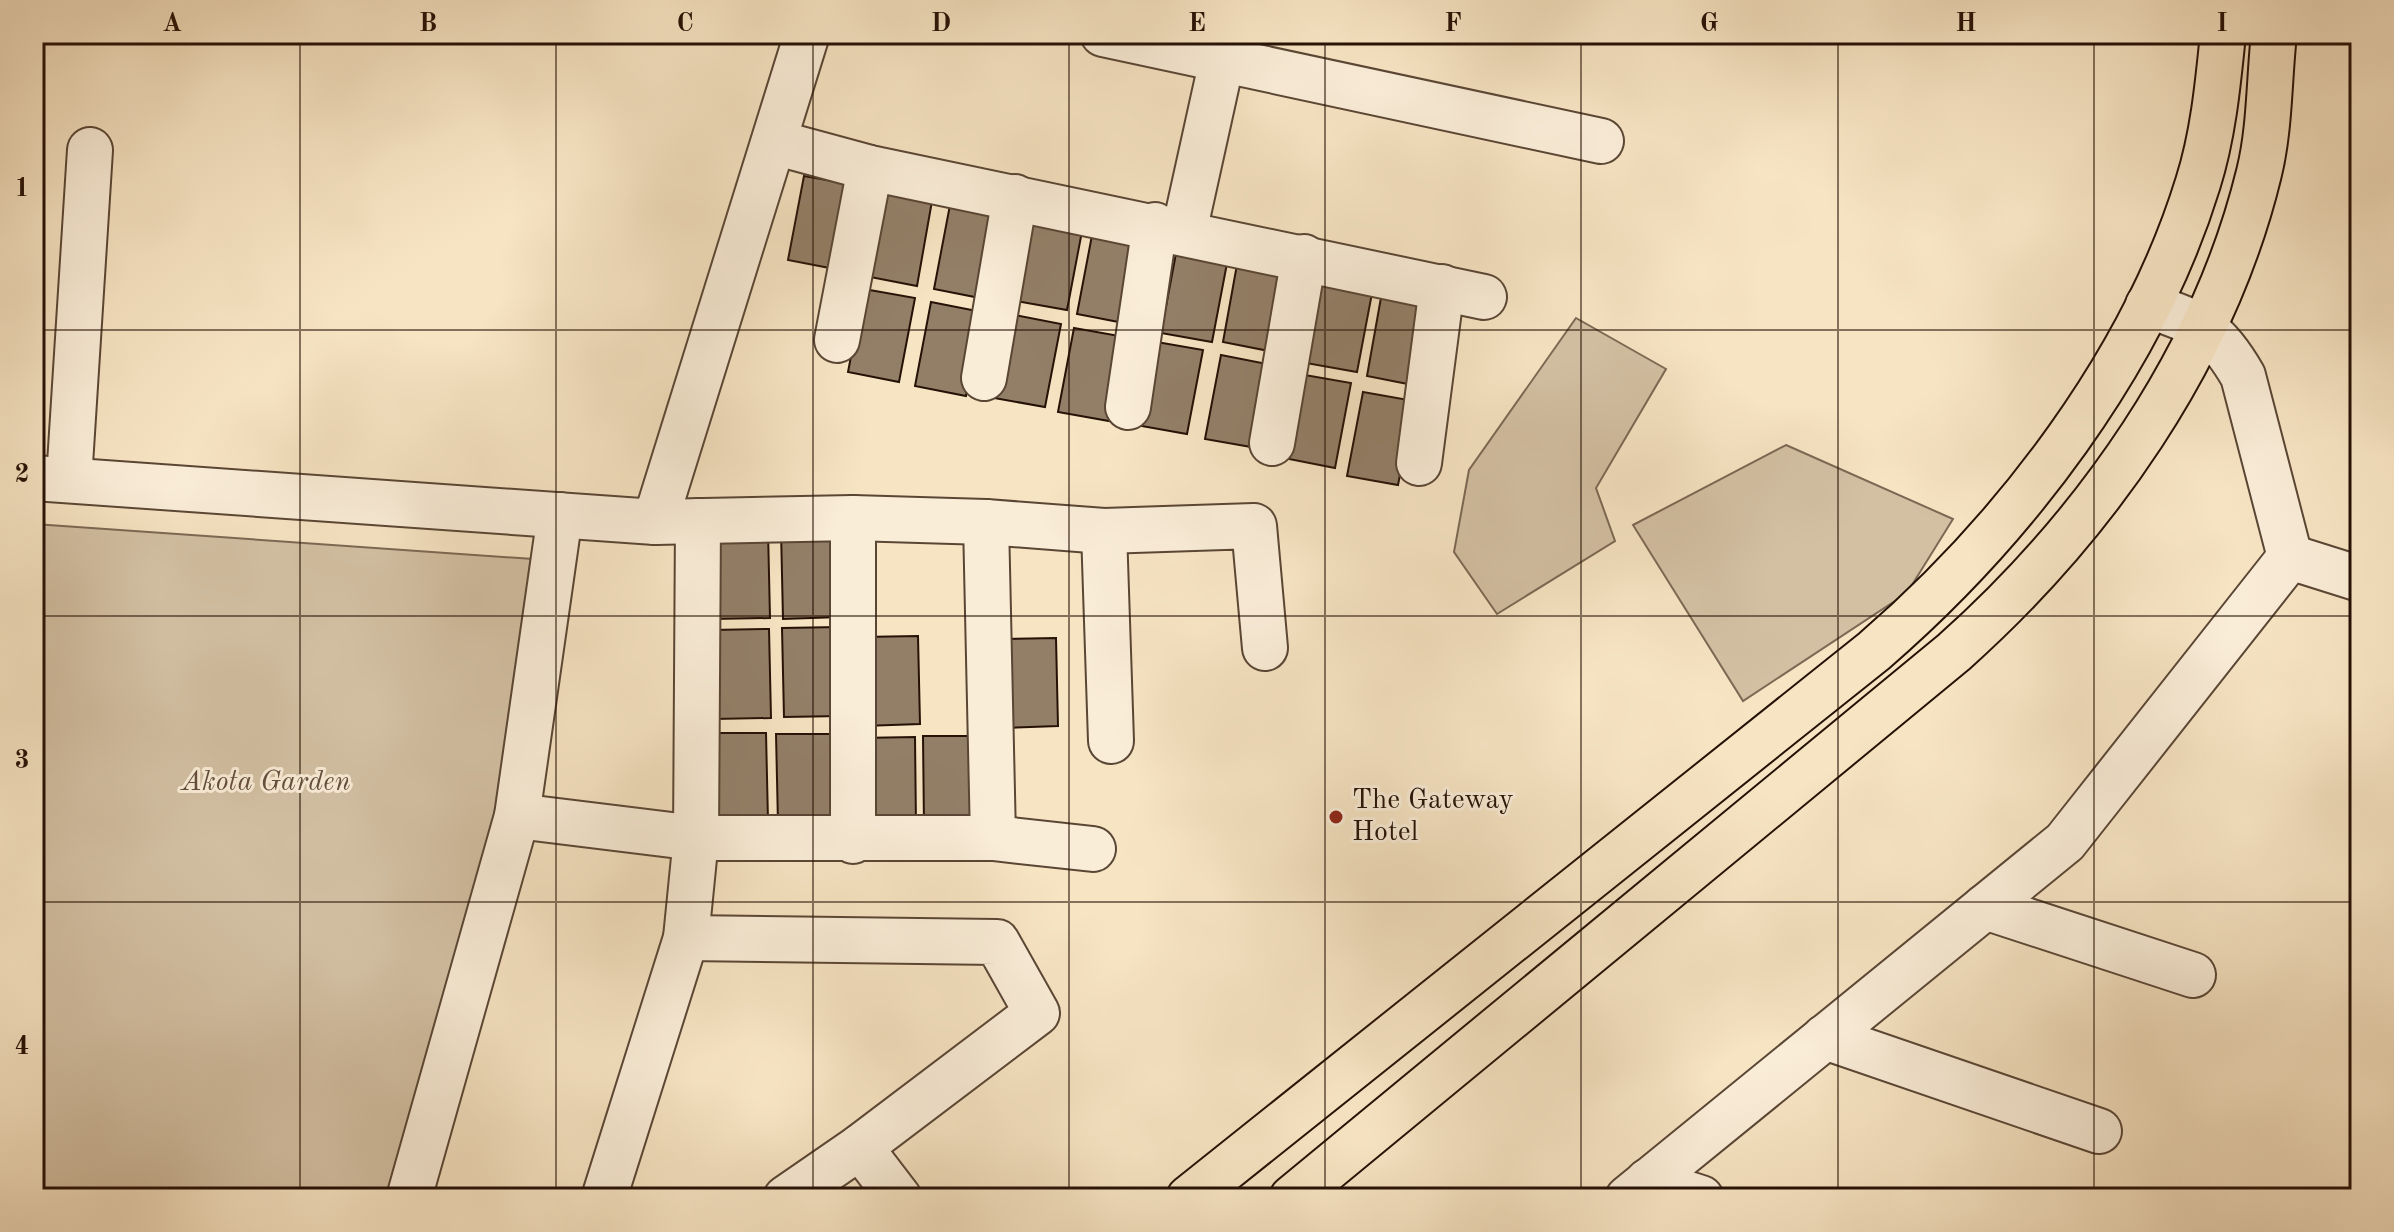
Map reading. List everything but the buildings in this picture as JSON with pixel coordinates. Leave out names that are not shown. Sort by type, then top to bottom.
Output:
[{"type":"main road","points":[[1189,1198],[1922,609],[1985,544],[2045,472],[2148,305],[2171,259],[2199,181],[2217,95],[2223,34]]},
{"type":"main road","points":[[1292,1198],[2005,607],[2106,488],[2205,326],[2236,252],[2260,170],[2274,34]]},
{"type":"street","points":[[655,522],[807,34]]},
{"type":"street","points":[[1103,34],[1601,141]]},
{"type":"street","points":[[1128,407],[1170,228],[1222,60]]},
{"type":"street","points":[[774,142],[870,168],[1170,228],[1463,292],[1419,463]]},
{"type":"street","points":[[90,150],[51,479],[655,522],[853,518],[986,522],[1104,531],[1254,526],[1265,648]]},
{"type":"street","points":[[837,340],[870,168]]},
{"type":"street","points":[[984,378],[1015,197]]},
{"type":"street","points":[[1272,443],[1304,257]]},
{"type":"street","points":[[2148,305],[2205,326],[2232,356],[2243,376],[2290,557]]},
{"type":"street","points":[[409,1198],[517,816],[560,515]]},
{"type":"street","points":[[853,518],[853,841]]},
{"type":"street","points":[[604,1198],[686,938],[696,838],[698,521]]},
{"type":"street","points":[[986,522],[993,838]]},
{"type":"street","points":[[1104,531],[1111,741]]},
{"type":"street","points":[[2290,557],[2360,579]]},
{"type":"street","points":[[1638,1190],[2065,842],[2290,557]]},
{"type":"street","points":[[517,816],[696,838],[853,841],[993,838],[1093,849]]},
{"type":"street","points":[[1985,907],[2193,975]]},
{"type":"street","points":[[686,938],[997,942],[1037,1013],[860,1147],[786,1198]]},
{"type":"street","points":[[1825,1037],[2099,1131]]},
{"type":"street","points":[[860,1147],[899,1198]]},
{"type":"street","points":[[1638,1190],[1701,1198]]},
{"type":"green space","points":[[1576,318],[1666,369],[1596,488],[1615,541],[1497,614],[1454,552],[1469,470]]},
{"type":"green space","points":[[1786,445],[1953,519],[1907,593],[1743,701],[1633,525]]},
{"type":"green space","name":"Akota Garden","points":[[34,524],[533,559],[509,779],[388,1198],[34,1198]]},
{"type":"place","name":"The Gateway Hotel","points":[[1336,817]]}]
